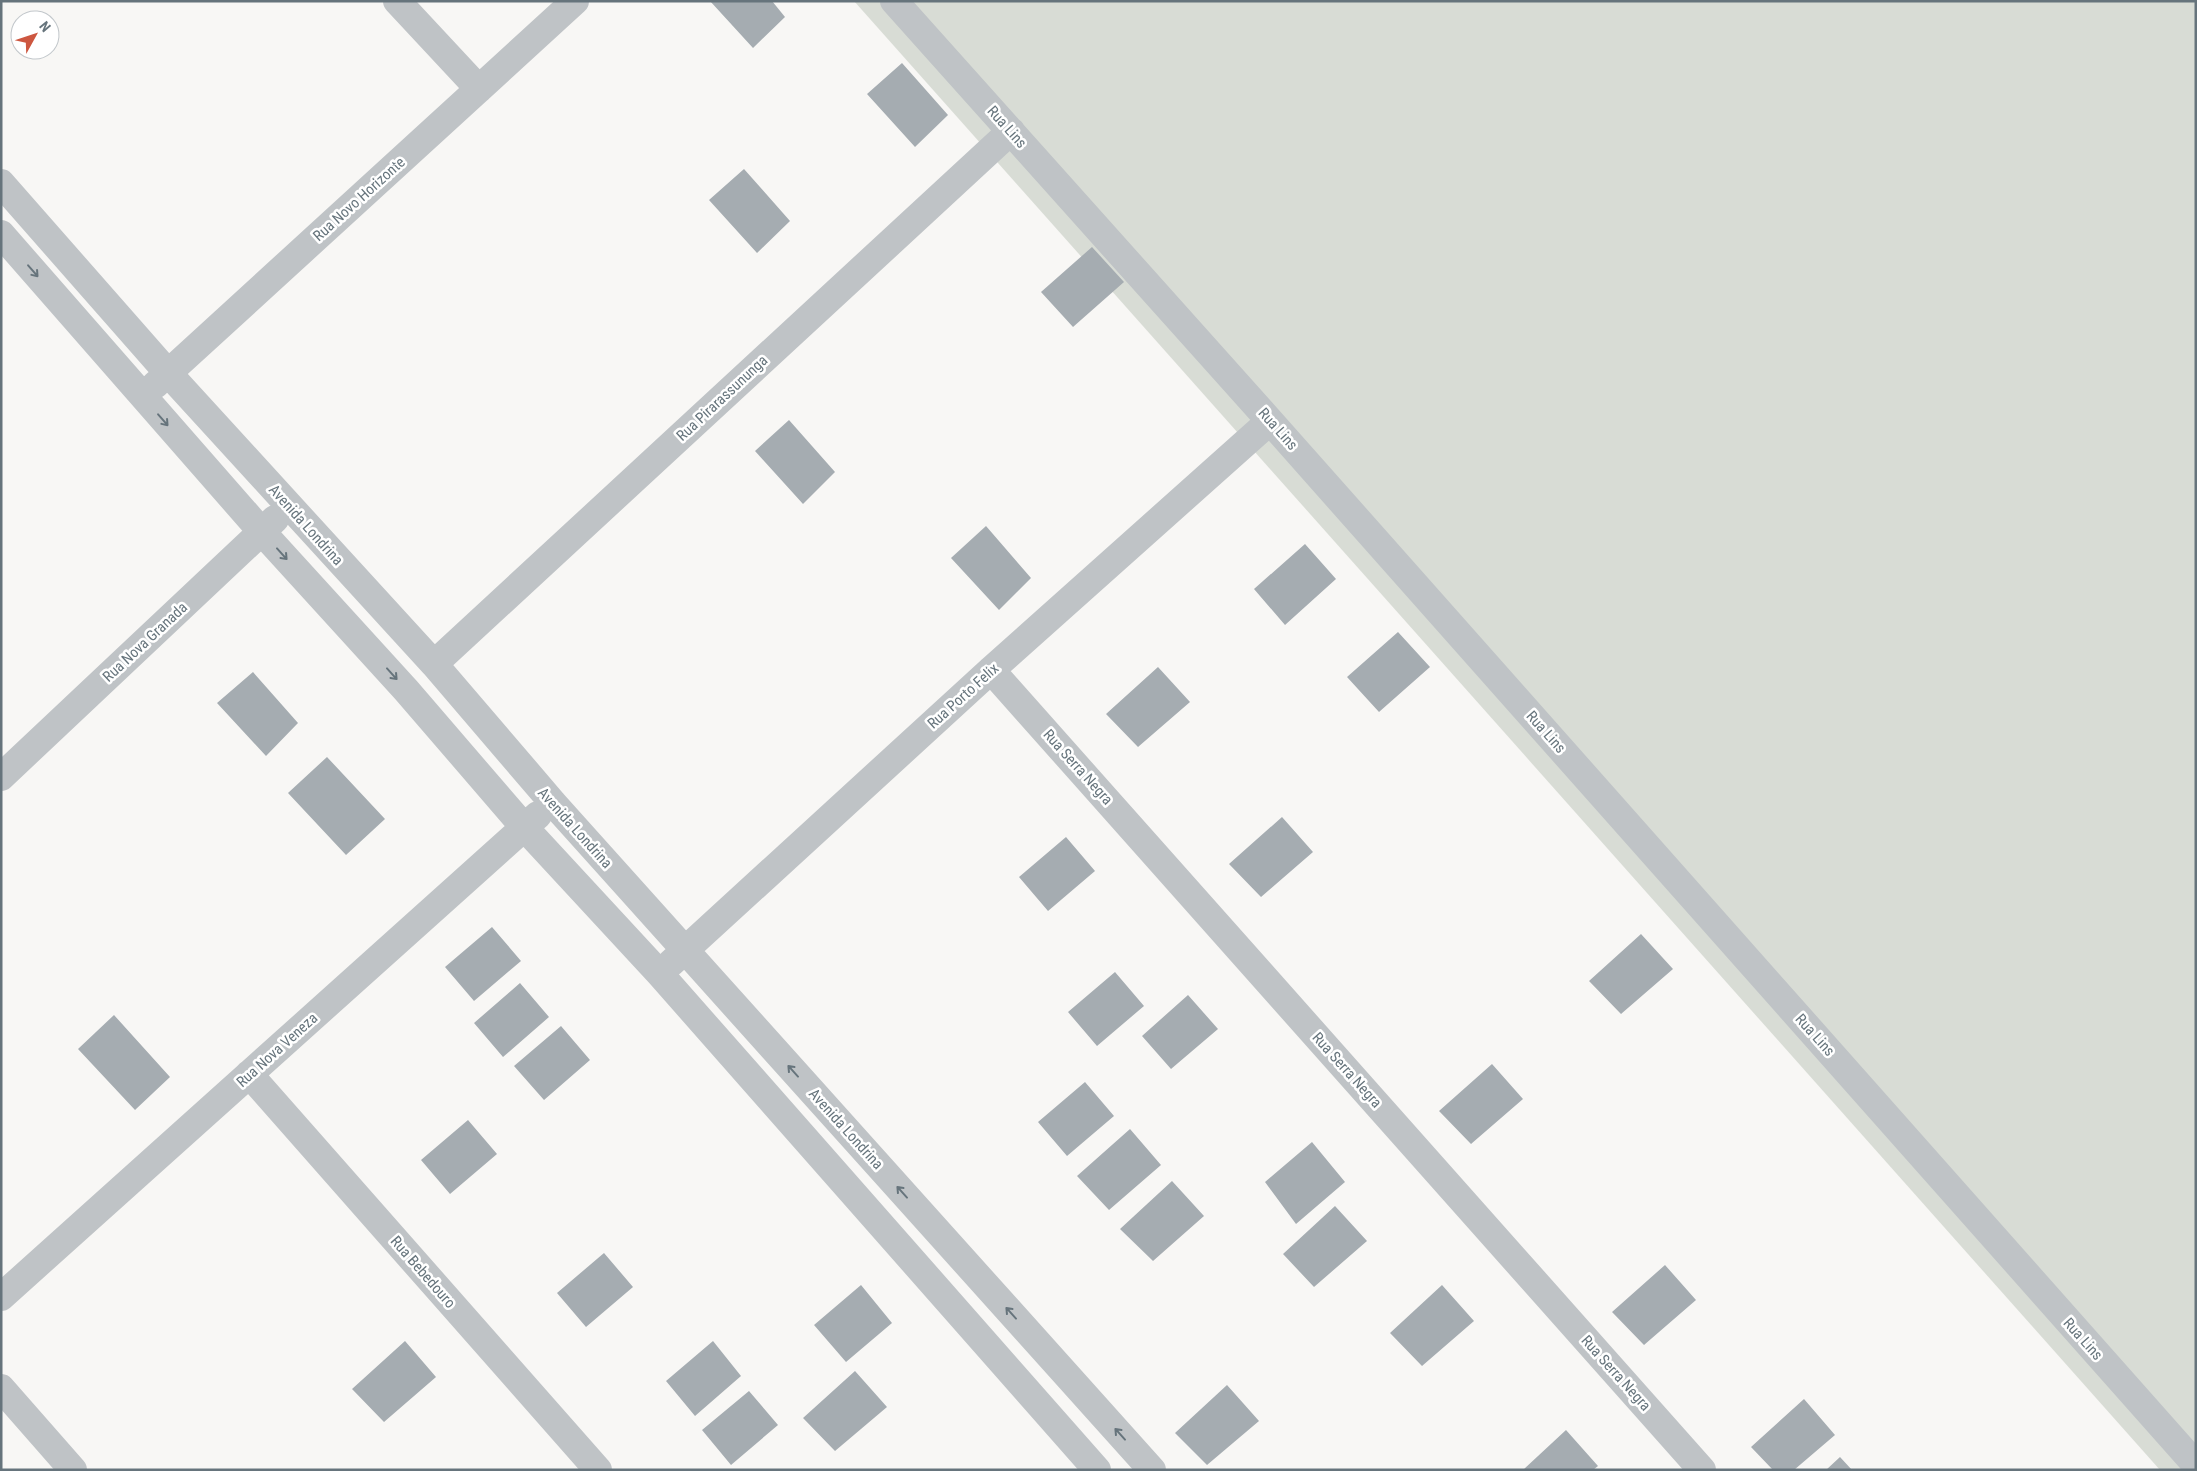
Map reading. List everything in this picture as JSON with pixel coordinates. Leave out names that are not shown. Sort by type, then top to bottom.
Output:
[{"type":"street","points":[[397,1],[479,89]]},
{"type":"street","name":"Rua Novo Horizonte","points":[[143,397],[574,1]]},
{"type":"street","name":"Rua Lins","points":[[894,1],[1270,421],[2196,1465]]},
{"type":"street","name":"Rua Pirarassununga","points":[[434,664],[1011,131]]},
{"type":"street","name":"Avenida Londrina","points":[[1,183],[168,373],[434,664],[553,803],[684,950],[1152,1470]]},
{"type":"street","points":[[1,234],[262,532],[406,690],[524,827],[660,974],[1098,1470]]},
{"type":"street","name":"Rua Porto Felix","points":[[660,974],[992,670],[1270,421]]},
{"type":"street","name":"Rua Nova Granada","points":[[1,777],[289,506]]},
{"type":"street","name":"Rua Serra Negra","points":[[992,670],[1702,1470]]},
{"type":"street","name":"Rua Nova Veneza","points":[[1,1297],[553,803]]},
{"type":"street","name":"Rua Bebedouro","points":[[249,1074],[598,1470]]},
{"type":"street","points":[[1,1388],[73,1470]]},
{"type":"shaded area","points":[[854,1],[2196,1],[2196,1470],[2160,1470]]},
{"type":"building","points":[[710,1],[772,1],[785,17],[753,48]]},
{"type":"building","points":[[902,63],[948,115],[915,147],[867,94]]},
{"type":"building","points":[[744,169],[790,221],[757,253],[709,200]]},
{"type":"building","points":[[1092,247],[1124,282],[1073,327],[1041,292]]},
{"type":"building","points":[[789,420],[835,472],[803,504],[755,451]]},
{"type":"building","points":[[986,526],[1031,578],[999,610],[951,558]]},
{"type":"building","points":[[1305,544],[1336,579],[1285,625],[1254,589]]},
{"type":"building","points":[[1398,632],[1430,667],[1379,712],[1347,677]]},
{"type":"building","points":[[1158,667],[1190,702],[1138,747],[1106,714]]},
{"type":"building","points":[[253,672],[298,723],[266,756],[217,703]]},
{"type":"building","points":[[327,757],[385,819],[346,855],[288,793]]},
{"type":"building","points":[[1282,817],[1313,852],[1261,897],[1229,864]]},
{"type":"building","points":[[1066,837],[1095,871],[1048,911],[1019,877]]},
{"type":"building","points":[[492,927],[521,961],[474,1001],[445,967]]},
{"type":"building","points":[[1641,934],[1673,969],[1621,1014],[1589,981]]},
{"type":"building","points":[[1115,972],[1144,1006],[1097,1046],[1068,1012]]},
{"type":"building","points":[[520,983],[549,1017],[503,1057],[474,1023]]},
{"type":"building","points":[[1188,995],[1218,1029],[1171,1069],[1142,1036]]},
{"type":"building","points":[[114,1015],[170,1077],[135,1110],[78,1049]]},
{"type":"building","points":[[561,1026],[590,1060],[544,1100],[514,1066]]},
{"type":"building","points":[[1492,1064],[1523,1099],[1471,1144],[1439,1111]]},
{"type":"building","points":[[1085,1082],[1114,1116],[1067,1156],[1038,1122]]},
{"type":"building","points":[[468,1120],[497,1154],[450,1194],[421,1160]]},
{"type":"building","points":[[1130,1129],[1161,1165],[1109,1210],[1077,1176]]},
{"type":"building","points":[[1312,1142],[1345,1182],[1296,1224],[1265,1182]]},
{"type":"building","points":[[1172,1181],[1204,1216],[1153,1261],[1120,1229]]},
{"type":"building","points":[[1335,1206],[1367,1241],[1314,1287],[1283,1254]]},
{"type":"building","points":[[604,1253],[633,1287],[586,1327],[557,1293]]},
{"type":"building","points":[[1665,1265],[1696,1300],[1644,1345],[1612,1312]]},
{"type":"building","points":[[861,1285],[892,1323],[846,1362],[814,1325]]},
{"type":"building","points":[[1442,1285],[1474,1321],[1422,1366],[1390,1333]]},
{"type":"building","points":[[405,1341],[436,1377],[384,1422],[352,1389]]},
{"type":"building","points":[[713,1341],[741,1376],[695,1416],[666,1381]]},
{"type":"building","points":[[855,1371],[887,1407],[835,1451],[803,1418]]},
{"type":"building","points":[[1227,1385],[1259,1421],[1207,1465],[1175,1433]]},
{"type":"building","points":[[749,1391],[778,1425],[731,1465],[702,1430]]},
{"type":"building","points":[[1804,1399],[1835,1435],[1794,1470],[1773,1470],[1751,1447]]},
{"type":"building","points":[[1566,1430],[1598,1466],[1593,1470],[1523,1470]]},
{"type":"building","points":[[1840,1457],[1852,1470],[1826,1470]]}]
